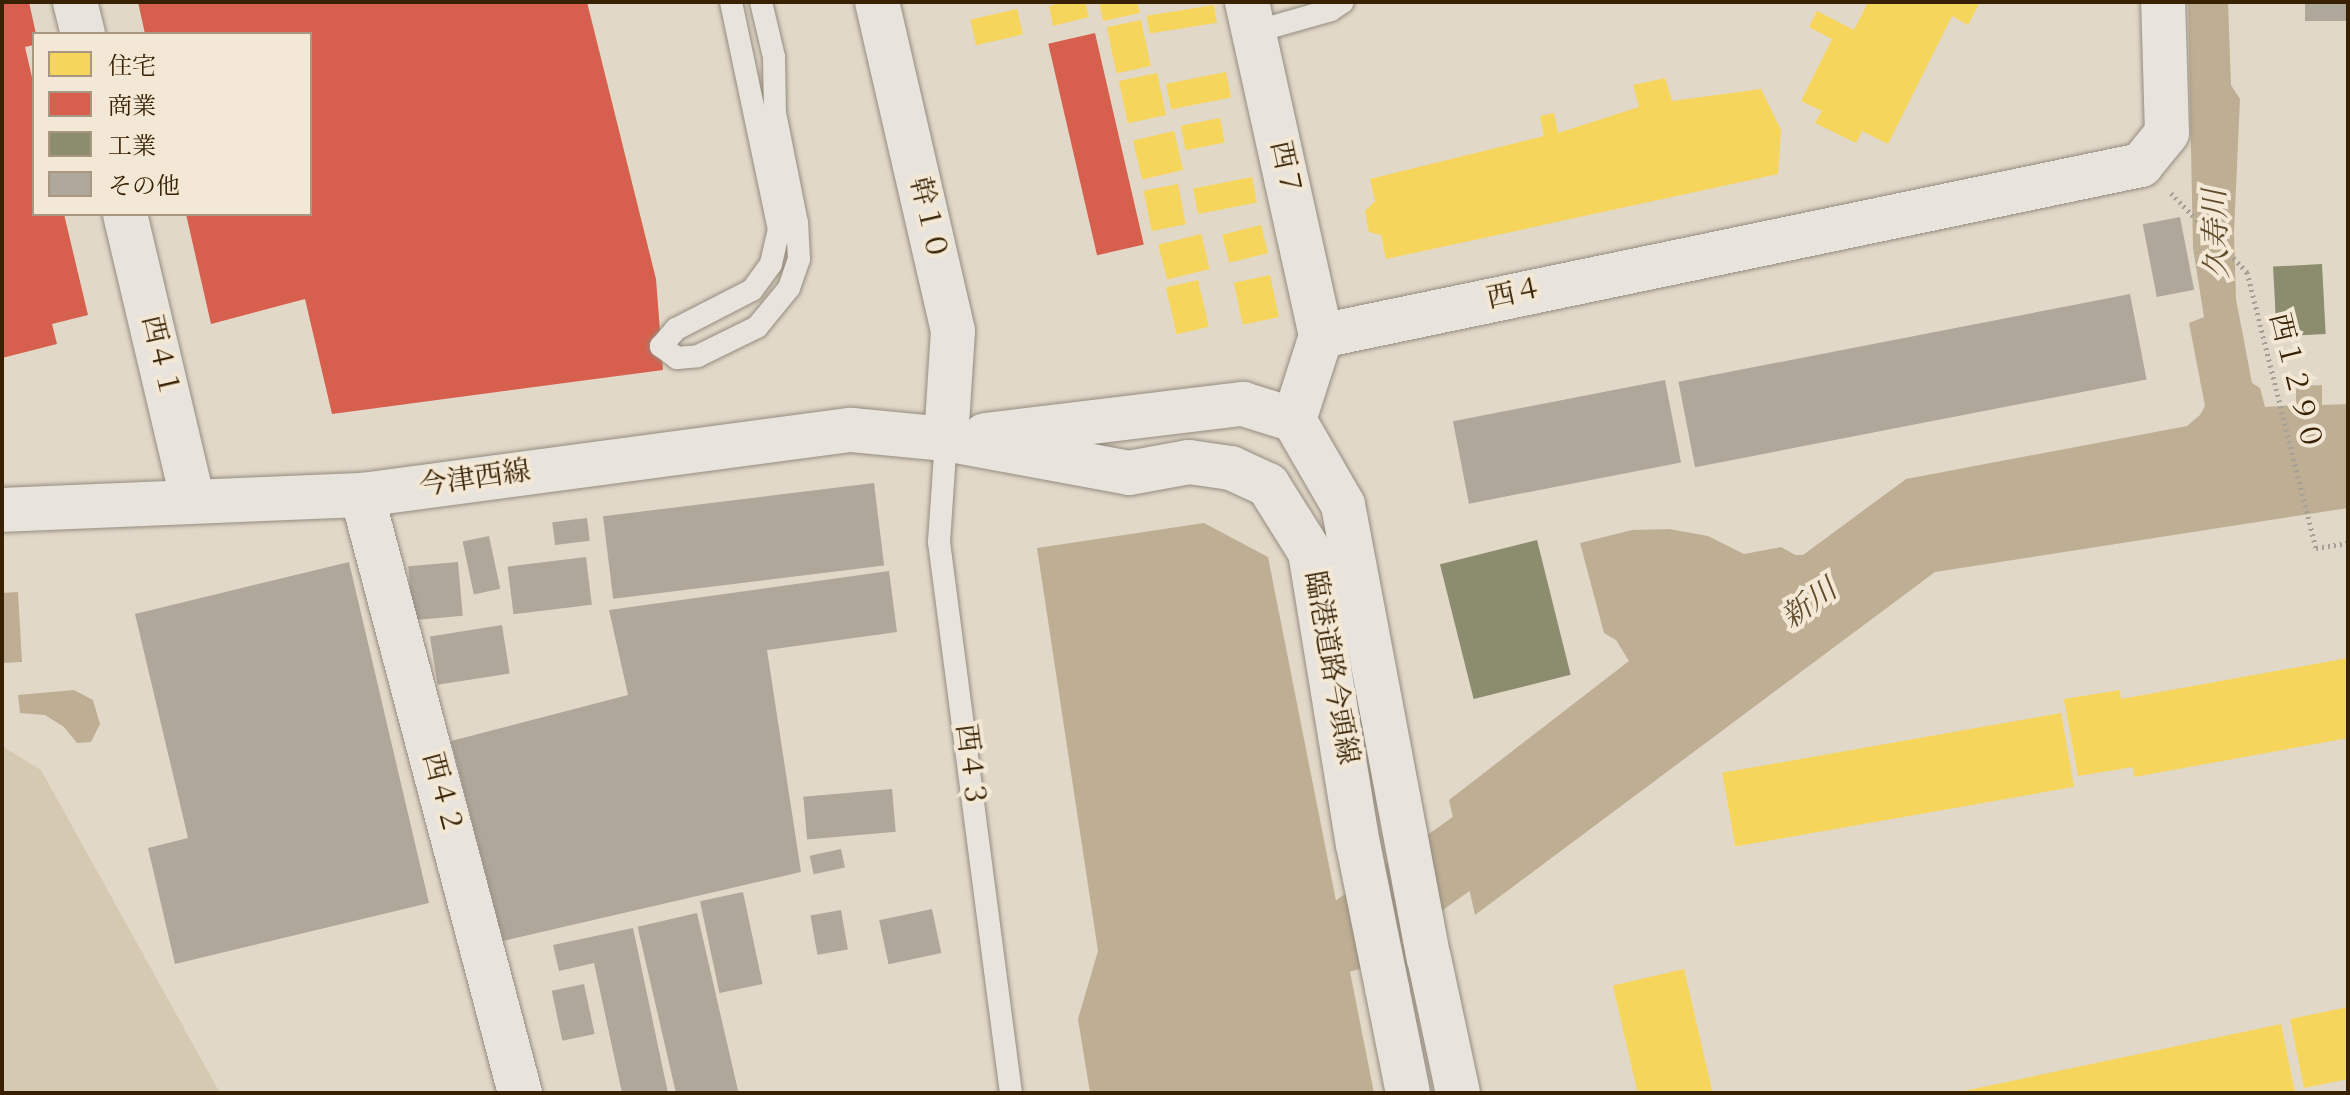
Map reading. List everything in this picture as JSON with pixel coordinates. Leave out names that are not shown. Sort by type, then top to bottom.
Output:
[{"type":"street","points":[[75,2],[82,32]]},
{"type":"street","name":"幹１０","points":[[877,2],[953,331],[946,439]]},
{"type":"street","name":"西４","points":[[1321,336],[2141,165],[2167,133],[2163,2]]},
{"type":"street","name":"西７","points":[[1250,17],[1321,336]]},
{"type":"street","name":"西４１","points":[[125,216],[193,501]]},
{"type":"street","points":[[946,439],[1104,423],[1187,409],[1243,404],[1294,420],[1321,336]]},
{"type":"street","name":"臨港道路今頭線","points":[[1294,420],[1343,505],[1384,711],[1400,819],[1458,1093]]},
{"type":"street","name":"今津西線","points":[[2,510],[362,495],[852,430],[946,439]]},
{"type":"street","name":"臨港道路今頭線","points":[[946,439],[1129,473],[1189,462],[1231,468],[1268,485],[1310,552],[1358,844],[1408,1093]]},
{"type":"street","name":"西４２","points":[[362,495],[520,1093]]},
{"type":"lane","points":[[731,2],[779,229],[771,264],[752,290],[676,329],[661,346],[677,358],[698,356],[757,327],[789,288],[799,259],[797,223],[775,113],[774,57],[761,2]]},
{"type":"lane","points":[[1250,17],[1331,10],[1343,2]]},
{"type":"lane","name":"西４３","points":[[946,439],[939,542],[1011,1093]]},
{"type":"path","name":"西１２９０","points":[[2192,213],[2247,272],[2272,382],[2316,548],[2348,543]]},
{"type":"shaded area","points":[[2,746],[41,770],[220,1093],[2,1093]]},
{"type":"water","name":"久寿川","points":[[2188,2],[2228,2],[2231,85],[2240,99],[2234,233],[2236,299],[2252,383],[2260,388],[2265,407],[2296,405],[2296,386],[2322,385],[2322,405],[2348,404],[2348,508],[1935,572],[1475,915],[1449,800],[1629,661],[1616,640],[1604,633],[1580,543],[1632,530],[1669,529],[1708,536],[1744,554],[1781,547],[1795,555],[1803,555],[1906,479],[2187,426],[2200,415],[2205,406],[2189,323],[2204,317],[2193,248]]},
{"type":"water","points":[[1204,523],[1268,557],[1374,1093],[1090,1093],[1078,1019],[1098,951],[1037,548]]},
{"type":"water","points":[[18,592],[22,662],[2,663],[2,593]]},
{"type":"water","points":[[74,690],[93,700],[100,724],[91,742],[77,743],[64,727],[45,715],[20,713],[18,695]]},
{"type":"pier","points":[[1334,860],[1362,1006],[1359,1009],[1330,862]]},
{"type":"building: 住宅","points":[[1085,2],[1089,17],[1053,26],[1049,6]]},
{"type":"building: 住宅","points":[[1099,2],[1137,2],[1140,13],[1103,21]]},
{"type":"building: 住宅","points":[[1868,2],[1980,2],[1968,25],[1952,16],[1888,144],[1862,131],[1856,143],[1815,123],[1822,111],[1801,101],[1832,39],[1809,27],[1817,11],[1854,30]]},
{"type":"building: 住宅","points":[[1214,5],[1217,23],[1150,33],[1147,16]]},
{"type":"building: 住宅","points":[[1017,9],[1023,34],[976,45],[970,20]]},
{"type":"building: 住宅","points":[[1141,20],[1151,66],[1117,73],[1107,27]]},
{"type":"building: 住宅","points":[[1226,72],[1231,98],[1171,109],[1166,84]]},
{"type":"building: 住宅","points":[[1157,73],[1166,115],[1128,123],[1119,81]]},
{"type":"building: 住宅","points":[[1665,78],[1672,101],[1761,89],[1781,130],[1778,174],[1386,259],[1381,235],[1369,232],[1365,211],[1375,201],[1370,179],[1544,136],[1540,116],[1554,113],[1558,133],[1639,107],[1633,85]]},
{"type":"building: 住宅","points":[[1220,118],[1225,143],[1186,150],[1181,126]]},
{"type":"building: 住宅","points":[[1174,131],[1183,170],[1142,179],[1133,140]]},
{"type":"building: 住宅","points":[[1252,177],[1257,203],[1198,214],[1193,188]]},
{"type":"building: 住宅","points":[[1178,184],[1186,224],[1151,231],[1144,191]]},
{"type":"building: 住宅","points":[[1261,225],[1268,253],[1229,263],[1222,235]]},
{"type":"building: 住宅","points":[[1201,234],[1210,269],[1167,280],[1158,245]]},
{"type":"building: 住宅","points":[[1270,275],[1279,317],[1243,325],[1234,283]]},
{"type":"building: 住宅","points":[[1198,280],[1209,327],[1177,334],[1166,287]]},
{"type":"building: 住宅","points":[[2348,658],[2348,738],[2134,777],[2133,767],[2078,776],[2064,699],[2120,690],[2121,699]]},
{"type":"building: 住宅","points":[[2061,713],[2074,787],[1735,847],[1722,773]]},
{"type":"building: 住宅","points":[[1684,969],[1713,1093],[1638,1093],[1613,985]]},
{"type":"building: 住宅","points":[[2348,1007],[2348,1079],[2304,1088],[2290,1019]]},
{"type":"building: 住宅","points":[[2281,1024],[2295,1093],[1959,1092]]},
{"type":"building: 商業","points":[[2,2],[29,2],[36,32],[32,32],[32,45],[25,47],[32,77],[32,216],[64,216],[88,315],[52,324],[57,344],[2,358]]},
{"type":"building: 商業","points":[[138,2],[587,2],[656,279],[663,370],[332,414],[305,299],[211,324],[186,216],[312,216],[312,32],[145,32]]},
{"type":"building: 商業","points":[[1095,33],[1144,244],[1097,255],[1048,44]]},
{"type":"building: 工業","points":[[2322,264],[2326,334],[2277,336],[2273,267]]},
{"type":"building: 工業","points":[[1537,540],[1571,675],[1474,699],[1440,564]]},
{"type":"building: その他","points":[[2305,2],[2348,2],[2348,21],[2305,21]]},
{"type":"building: その他","points":[[2180,217],[2194,290],[2157,297],[2143,224]]},
{"type":"building: その他","points":[[2130,294],[2147,379],[1695,467],[1678,382]]},
{"type":"building: その他","points":[[1665,380],[1681,462],[1469,504],[1453,421]]},
{"type":"building: その他","points":[[874,483],[884,565],[613,599],[603,516]]},
{"type":"building: その他","points":[[587,518],[590,541],[555,545],[552,522]]},
{"type":"building: その他","points":[[489,536],[500,589],[474,594],[463,542]]},
{"type":"building: その他","points":[[586,557],[592,605],[513,614],[508,567]]},
{"type":"building: その他","points":[[349,562],[429,903],[175,964],[148,848],[188,838],[135,614]]},
{"type":"building: その他","points":[[458,562],[463,616],[413,620],[408,566]]},
{"type":"building: その他","points":[[889,571],[897,632],[767,650],[801,872],[503,941],[451,741],[628,695],[609,610]]},
{"type":"building: その他","points":[[502,625],[510,673],[438,685],[430,636]]},
{"type":"building: その他","points":[[892,789],[896,832],[807,840],[803,797]]},
{"type":"building: その他","points":[[841,849],[845,868],[814,874],[810,856]]},
{"type":"building: その他","points":[[743,892],[763,984],[720,993],[700,901]]},
{"type":"building: その他","points":[[932,909],[941,953],[889,964],[879,920]]},
{"type":"building: その他","points":[[841,910],[848,949],[817,955],[810,915]]},
{"type":"building: その他","points":[[697,913],[738,1092],[676,1093],[638,927]]},
{"type":"building: その他","points":[[633,928],[668,1093],[622,1093],[594,963],[559,971],[553,945]]},
{"type":"building: その他","points":[[584,984],[595,1034],[562,1041],[552,991]]},
{"type":"waterway","name":"新川","points":[[1345,937],[1539,798]]}]
